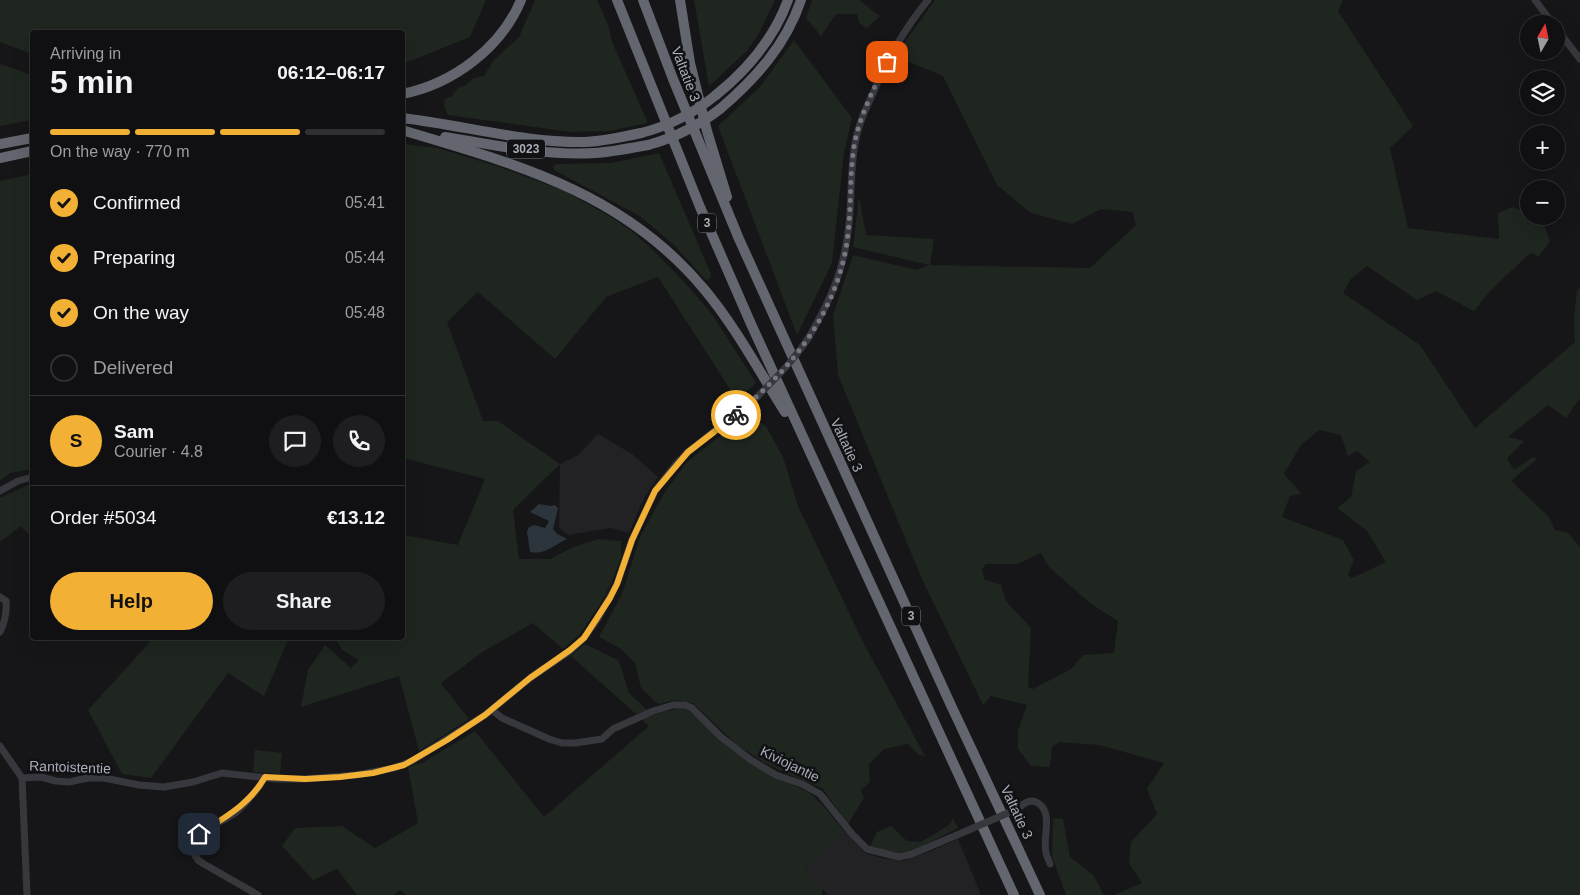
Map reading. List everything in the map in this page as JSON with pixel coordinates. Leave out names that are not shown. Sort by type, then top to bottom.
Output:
[{"type":"highway","points":[[405,93],[423,89],[442,81],[472,62],[499,36],[521,0]]},
{"type":"highway","name":"3","points":[[617,0],[700,207],[804,443],[1014,895]]},
{"type":"highway","name":"Valtatie 3","points":[[643,0],[673,79],[739,239],[949,701],[1040,895]]},
{"type":"highway","points":[[680,0],[690,63],[707,131],[739,239]]},
{"type":"highway","name":"3023","points":[[405,118],[569,142],[604,140],[642,133],[671,124],[692,113],[731,83],[759,53],[788,0]]},
{"type":"highway","name":"3023","points":[[405,131],[492,145],[571,154],[595,154],[661,142],[698,125],[720,110],[742,90],[770,58],[788,32],[801,0]]},
{"type":"highway","points":[[405,131],[494,157],[552,179],[586,195],[635,226],[682,264],[705,289],[804,443]]},
{"type":"highway","points":[[0,144],[30,138]]},
{"type":"highway","points":[[0,158],[30,151]]},
{"type":"street","name":"Rantoistentie","points":[[22,778],[41,777],[69,782],[99,777],[164,787],[193,782],[222,773],[305,779],[340,777],[394,768],[412,761],[433,749],[492,710],[530,678],[584,638],[597,620],[617,584],[632,540],[655,491],[688,452],[757,397],[782,372],[809,338],[830,299],[840,274],[849,223],[851,174],[854,146],[859,126],[892,50],[911,20],[928,0]]},
{"type":"street","points":[[1535,0],[1546,15]]},
{"type":"street","points":[[1565,40],[1580,60]]},
{"type":"street","points":[[0,491],[18,481],[30,478]]},
{"type":"street","points":[[0,597],[6,601],[7,611],[4,625],[0,632]]},
{"type":"street","name":"Kiviojantie","points":[[492,710],[502,718],[549,739],[575,744],[602,739],[613,729],[653,711],[673,705],[685,705],[692,708],[721,737],[751,760],[776,775],[802,784],[820,794],[852,834],[867,849],[899,858],[1017,809],[1025,802],[1035,801],[1043,807],[1046,813],[1045,852],[1050,864]]},
{"type":"street","points":[[0,746],[22,778],[27,895]]},
{"type":"street","points":[[258,895],[198,860],[191,849],[193,842],[199,834],[235,812],[261,786],[265,777]]},
{"type":"shaded area","points":[[0,0],[486,0],[470,37],[405,63],[405,30],[30,30],[30,53],[0,42]]},
{"type":"shaded area","points":[[535,0],[597,0],[609,27],[612,42],[648,123],[609,131],[571,132],[448,115],[444,106],[445,99],[451,97],[458,88],[466,85],[474,78],[484,76],[493,61],[519,37]]},
{"type":"shaded area","points":[[694,0],[775,0],[759,33],[747,51],[709,86]]},
{"type":"shaded area","points":[[812,0],[859,0],[880,16],[867,28],[859,23],[857,14],[836,14],[821,36],[806,18]]},
{"type":"shaded area","points":[[935,0],[1343,0],[1338,11],[1413,126],[1390,148],[1408,228],[1499,239],[1498,213],[1512,207],[1520,210],[1520,225],[1544,225],[1550,242],[1538,257],[1532,253],[1527,256],[1490,291],[1474,311],[1436,291],[1417,300],[1367,266],[1350,280],[1343,293],[1420,345],[1475,428],[1575,342],[1574,321],[1577,290],[1580,288],[1580,398],[1566,418],[1548,405],[1508,437],[1524,441],[1507,458],[1514,470],[1533,457],[1537,459],[1511,481],[1549,517],[1555,530],[1568,533],[1580,547],[1580,895],[1114,895],[1142,883],[1129,863],[1131,842],[1157,814],[1147,789],[1164,763],[1099,745],[1059,742],[1052,747],[1050,767],[1031,766],[1018,749],[1018,731],[1027,705],[991,696],[983,705],[921,577],[838,375],[833,315],[853,255],[916,270],[929,265],[853,247],[859,196],[866,235],[934,239],[930,265],[1090,268],[1136,225],[1132,212],[1101,209],[1072,224],[1031,213],[997,185],[943,76],[895,56]],"holes":[[[1319,430],[1341,435],[1348,456],[1357,451],[1370,462],[1356,471],[1351,497],[1337,508],[1367,531],[1386,562],[1352,578],[1348,575],[1354,560],[1343,540],[1282,517],[1290,496],[1302,494],[1284,474],[1301,445]],[[1041,553],[1049,567],[1091,604],[1118,621],[1114,653],[1083,655],[1071,669],[1033,689],[1028,687],[1031,628],[1006,601],[1001,585],[984,579],[982,569],[986,564],[1017,564]]]},
{"type":"shaded area","points":[[794,40],[852,118],[844,153],[832,263],[797,335],[718,126],[760,87]]},
{"type":"shaded area","points":[[0,64],[30,74],[30,120],[0,126]]},
{"type":"shaded area","points":[[405,144],[437,148],[500,167],[565,191],[632,231],[687,285],[712,314],[756,383],[737,400],[658,277],[606,297],[555,359],[478,292],[447,322],[483,421],[498,421],[560,464],[513,510],[519,559],[550,559],[574,547],[598,539],[621,541],[621,558],[611,584],[599,606],[579,635],[563,649],[533,623],[484,651],[441,683],[469,719],[419,751],[399,676],[301,707],[308,670],[325,645],[351,668],[359,660],[342,650],[336,640],[405,640],[405,535],[458,545],[485,479],[405,459]]},
{"type":"shaded area","points":[[659,153],[711,274],[710,279],[706,280],[675,246],[640,216],[554,170],[553,166],[556,164],[611,163]]},
{"type":"shaded area","points":[[30,174],[30,469],[10,473],[0,481],[0,181]]},
{"type":"shaded area","points":[[747,415],[766,426],[783,457],[798,506],[863,642],[925,756],[919,755],[908,744],[884,749],[869,764],[870,782],[861,790],[864,798],[848,824],[822,788],[785,773],[737,745],[693,703],[675,700],[658,704],[641,688],[635,663],[620,648],[599,637],[622,594],[640,537],[663,495],[687,462]]},
{"type":"shaded area","points":[[598,434],[632,454],[658,477],[644,498],[629,533],[611,528],[568,535],[559,527],[560,464],[578,455]]},
{"type":"shaded area","points":[[30,484],[30,535],[21,526],[0,542],[0,498]]},
{"type":"shaded area","points":[[539,504],[555,505],[558,508],[553,529],[557,534],[567,539],[545,551],[535,553],[530,552],[527,532],[529,527],[534,525],[545,528],[549,521],[530,512]]},
{"type":"shaded area","points":[[148,640],[288,640],[264,696],[228,673],[151,778],[122,774],[88,710],[150,642]]},
{"type":"shaded area","points":[[585,644],[619,661],[629,693],[647,710],[636,714],[571,656]]},
{"type":"shaded area","points":[[683,708],[693,713],[712,731],[788,782],[810,793],[845,832],[804,869],[823,889],[822,895],[407,895],[400,890],[394,895],[357,895],[337,869],[313,880],[282,846],[295,828],[342,826],[375,848],[418,823],[408,767],[422,763],[475,731],[544,817],[649,726],[641,719]]},
{"type":"shaded area","points":[[255,750],[282,753],[280,774],[253,772]]},
{"type":"shaded area","points":[[953,818],[958,828],[917,849],[899,853],[870,847],[877,832],[891,826],[907,841],[921,842],[949,825]]},
{"type":"shaded area","points":[[1053,818],[1063,819],[1070,857],[1094,876],[1104,895],[1066,895],[1052,856]]},
{"type":"shaded area","points":[[845,832],[865,853],[885,859],[903,861],[958,839],[981,895],[828,895],[804,869]]},
{"type":"way so far","points":[[736,415],[757,397],[797,356],[830,299],[840,274],[846,249],[854,146],[869,100],[887,62]]},
{"type":"route","points":[[199,834],[235,812],[261,786],[265,777],[305,779],[340,777],[373,773],[404,765],[485,715],[530,678],[560,658],[584,638],[610,598],[639,523],[655,491],[688,452],[736,415]]}]
